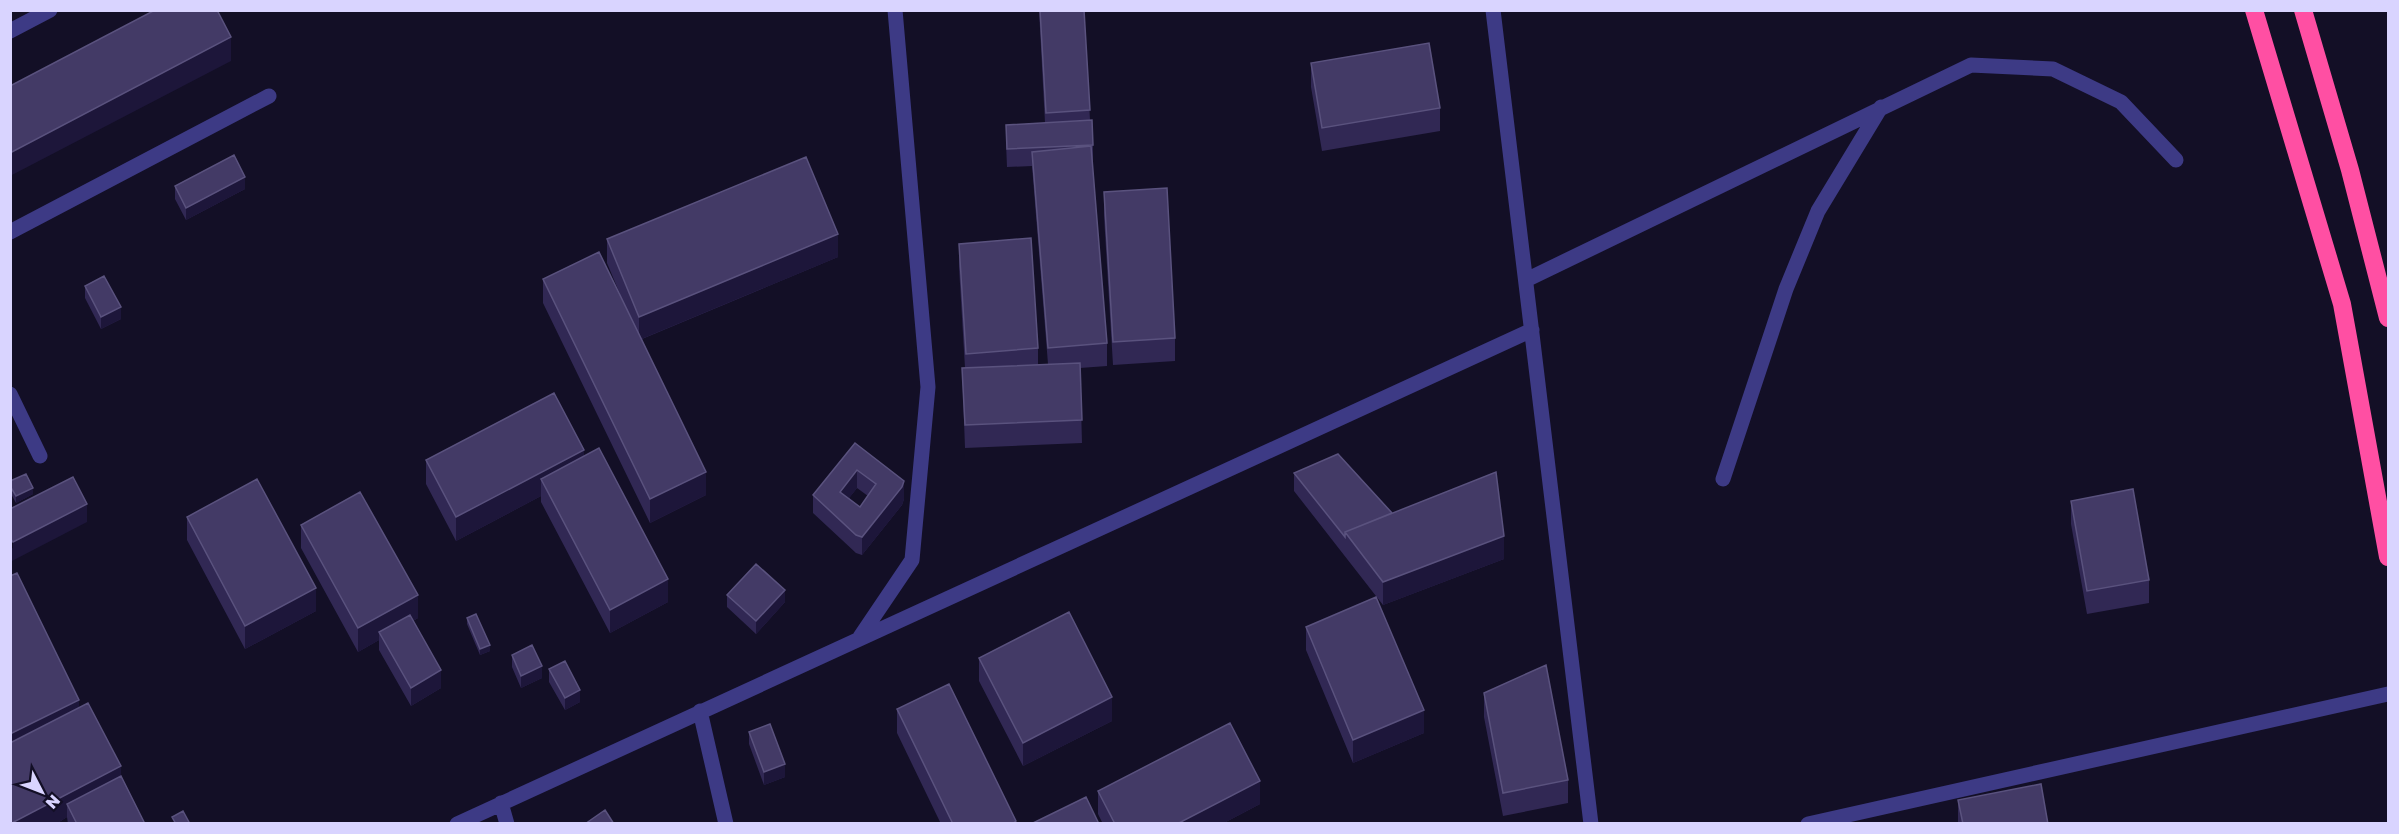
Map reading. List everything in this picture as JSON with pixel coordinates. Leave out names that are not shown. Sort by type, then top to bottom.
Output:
[{"type":"highway","points":[[2254,10],[2342,304],[2388,557]]},
{"type":"highway","points":[[2303,10],[2350,170],[2388,318]]},
{"type":"street","points":[[10,31],[50,10]]},
{"type":"street","points":[[860,637],[912,560],[928,387],[896,10]]},
{"type":"street","points":[[1493,10],[1591,824]]},
{"type":"street","points":[[1526,280],[1881,106],[1971,65],[2053,69],[2121,102],[2176,160]]},
{"type":"street","points":[[10,231],[269,96]]},
{"type":"street","points":[[1723,479],[1786,289],[1818,211],[1881,106]]},
{"type":"street","points":[[457,824],[1532,330]]},
{"type":"street","points":[[10,394],[40,456]]},
{"type":"street","points":[[1808,824],[2388,694]]},
{"type":"street","points":[[700,711],[726,824]]},
{"type":"street","points":[[501,803],[507,824]]},
{"type":"building","points":[[155,10],[217,10],[231,37],[10,153],[10,86]]},
{"type":"building","points":[[1040,10],[1084,10],[1090,110],[1046,113]]},
{"type":"building","points":[[1429,43],[1440,108],[1322,128],[1311,63]]},
{"type":"building","points":[[1092,120],[1093,145],[1007,149],[1006,125]]},
{"type":"building","points":[[1091,146],[1107,343],[1048,348],[1032,152]]},
{"type":"building","points":[[234,155],[245,177],[186,208],[175,186]]},
{"type":"building","points":[[806,157],[838,234],[639,317],[607,239]]},
{"type":"building","points":[[1167,188],[1175,338],[1113,342],[1104,192]]},
{"type":"building","points":[[1031,238],[1038,348],[966,354],[959,244]]},
{"type":"building","points":[[599,252],[706,472],[650,499],[543,279]]},
{"type":"building","points":[[104,276],[121,307],[101,317],[85,286]]},
{"type":"building","points":[[1080,363],[1082,420],[965,425],[962,368]]},
{"type":"building","points":[[554,393],[584,450],[456,517],[426,460]]},
{"type":"building","points":[[855,443],[904,481],[902,487],[862,537],[856,535],[813,495]],"holes":[[[857,470],[876,484],[860,507],[840,492]]]},
{"type":"building","points":[[599,448],[668,579],[610,610],[541,479]]},
{"type":"building","points":[[1338,454],[1392,513],[1345,532],[1345,537],[1294,473]]},
{"type":"building","points":[[1496,472],[1504,536],[1383,582],[1345,532]]},
{"type":"building","points":[[26,474],[33,488],[16,496],[10,486],[10,481]]},
{"type":"building","points":[[73,477],[87,504],[13,542],[10,538],[10,509]]},
{"type":"building","points":[[257,479],[316,588],[245,626],[187,517]]},
{"type":"building","points":[[2133,489],[2149,580],[2087,591],[2071,501]]},
{"type":"building","points":[[360,492],[418,595],[358,628],[301,525]]},
{"type":"building","points":[[756,564],[785,590],[756,621],[727,595]]},
{"type":"building","points":[[17,573],[79,700],[10,734],[10,576]]},
{"type":"building","points":[[1376,597],[1424,710],[1353,740],[1306,627]]},
{"type":"building","points":[[1069,612],[1112,697],[1023,743],[979,658]]},
{"type":"building","points":[[476,614],[490,645],[480,649],[467,618]]},
{"type":"building","points":[[410,615],[441,670],[411,688],[379,632]]},
{"type":"building","points":[[532,645],[542,666],[521,676],[512,655]]},
{"type":"building","points":[[565,661],[580,690],[565,698],[549,669]]},
{"type":"building","points":[[1546,665],[1568,780],[1503,793],[1484,693]]},
{"type":"building","points":[[949,684],[1016,821],[1012,824],[953,824],[897,709]]},
{"type":"building","points":[[88,703],[121,766],[10,824],[10,743]]},
{"type":"building","points":[[1230,723],[1260,781],[1177,824],[1115,824],[1098,791]]},
{"type":"building","points":[[770,724],[785,764],[764,772],[749,732]]},
{"type":"building","points":[[121,776],[145,824],[77,824],[67,804]]},
{"type":"building","points":[[2041,784],[2048,824],[1963,824],[1958,800]]},
{"type":"building","points":[[1086,797],[1099,824],[1031,824]]},
{"type":"building","points":[[605,810],[614,824],[585,824]]},
{"type":"building","points":[[183,811],[190,824],[176,824],[172,817]]}]
